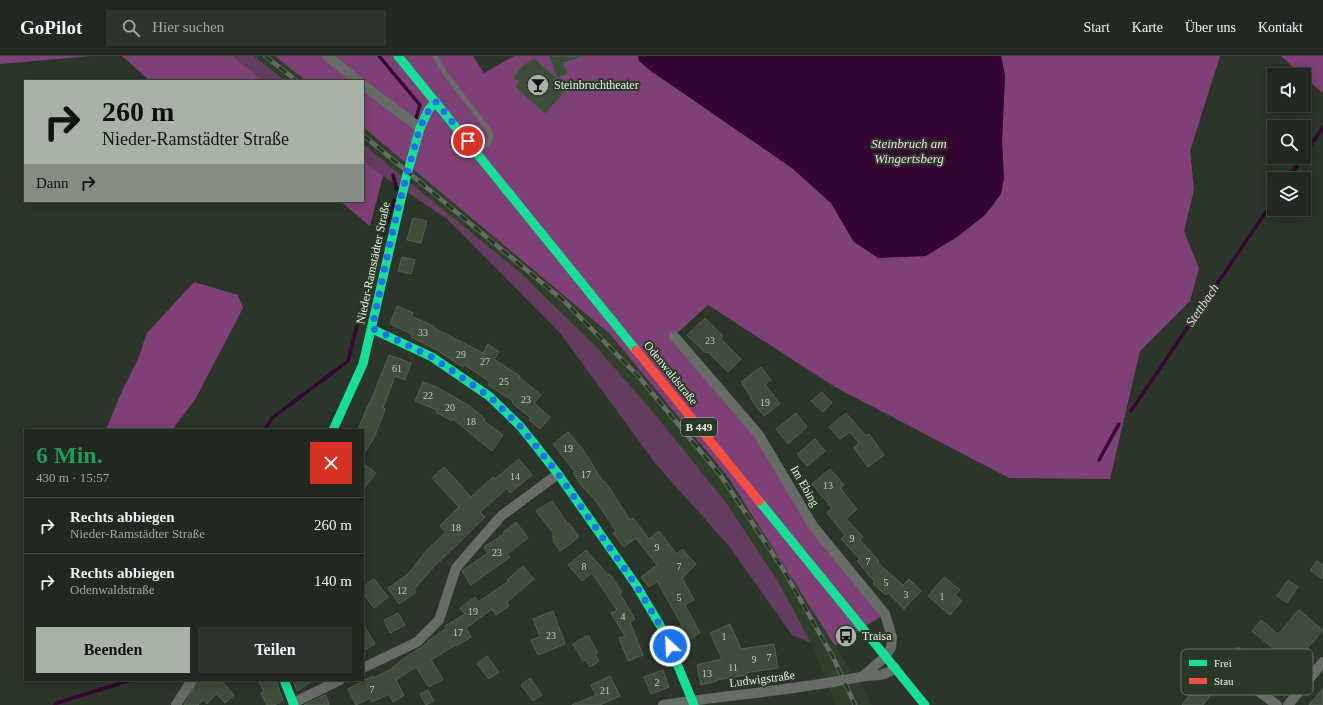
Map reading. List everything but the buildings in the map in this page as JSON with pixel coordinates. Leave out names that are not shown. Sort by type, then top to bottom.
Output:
[{"type":"street","points":[[327,56],[357,80]]},
{"type":"street","name":"Odenwaldstraße","points":[[398,56],[925,705]]},
{"type":"street","points":[[364,86],[420,128]]},
{"type":"street","name":"Nieder-Ramstädter Straße","points":[[334,429],[340,418],[363,364],[400,198],[420,128],[429,109],[436,102]]},
{"type":"street","points":[[372,328],[432,357],[489,396],[521,427],[558,474],[636,585],[664,632],[693,703]]},
{"type":"street","name":"Im Ebing","points":[[674,336],[760,435],[813,526],[885,614],[892,640],[890,650],[886,656]]},
{"type":"street","points":[[364,668],[417,642],[439,620],[456,568],[501,516],[558,474]]},
{"type":"street","points":[[863,676],[886,656]]},
{"type":"street","points":[[1313,674],[1323,662]]},
{"type":"street","name":"Ludwigstraße","points":[[663,705],[693,703],[863,676],[883,675],[889,673],[895,668]]},
{"type":"street","points":[[176,705],[191,681]]},
{"type":"street","points":[[284,681],[294,704],[338,681]]},
{"type":"street","points":[[1264,695],[1278,705]]},
{"type":"street","points":[[1288,705],[1296,695]]},
{"type":"lane","points":[[435,56],[445,73],[490,132],[490,140],[477,152]]},
{"type":"shaded area","points":[[0,56],[92,56],[0,64]]},
{"type":"shaded area","points":[[122,56],[233,56],[263,80],[149,80]]},
{"type":"shaded area","points":[[233,56],[254,56],[285,80],[263,80]]},
{"type":"shaded area","points":[[254,56],[275,56],[305,80],[285,80]]},
{"type":"shaded area","points":[[473,56],[484,73],[514,56],[638,56],[639,61],[651,71],[792,168],[831,203],[854,242],[957,237],[985,215],[994,204],[1004,179],[1002,141],[1005,76],[1001,56],[1220,56],[1190,151],[1194,189],[1184,231],[1199,268],[1190,301],[1140,351],[1110,479],[1009,478],[835,387],[708,305],[674,336],[759,435],[813,526],[885,614],[835,646],[728,477],[610,334],[364,128],[364,80],[305,80],[276,57]]},
{"type":"shaded area","points":[[1281,56],[1323,56],[1323,93],[1311,83],[1311,68],[1294,68]]},
{"type":"shaded area","points":[[364,128],[610,334],[728,477],[866,693],[872,705],[835,705],[811,643],[779,583],[727,504],[653,412],[599,350],[522,274],[364,145]]},
{"type":"shaded area","points":[[364,145],[522,274],[599,350],[653,412],[727,504],[779,583],[811,643],[792,635],[729,546],[655,463],[560,333],[447,219],[383,176],[364,161]]},
{"type":"shaded area","points":[[364,161],[383,176],[370,226],[341,202],[364,202]]},
{"type":"shaded area","points":[[194,282],[238,295],[243,308],[196,398],[173,429],[106,429],[122,391],[138,359],[147,333]]},
{"type":"water","name":"Steinbruch am Wingertsberg","points":[[638,56],[1001,56],[1005,76],[1002,141],[1004,179],[1001,194],[985,215],[957,237],[926,256],[878,258],[854,242],[831,203],[792,168],[651,71],[639,61]]},
{"type":"waterway","points":[[379,56],[420,105],[416,118]]},
{"type":"waterway","name":"Stettbach","points":[[1311,145],[1323,127]]},
{"type":"waterway","name":"Stettbach","points":[[1293,172],[1298,164]]},
{"type":"waterway","points":[[393,175],[397,190]]},
{"type":"waterway","points":[[266,429],[272,418],[348,361],[366,291],[394,200]]},
{"type":"waterway","name":"Stettbach","points":[[1131,411],[1267,210]]},
{"type":"waterway","name":"Stettbach","points":[[1099,460],[1119,424]]},
{"type":"waterway","points":[[55,705],[57,703],[128,681]]},
{"type":"railway","points":[[265,56],[296,80]]},
{"type":"railway","points":[[364,136],[564,301],[639,377],[721,476],[783,569],[833,657],[855,705]]},
{"type":"traffic: fast","points":[[398,56],[636,350]]},
{"type":"traffic: fast","points":[[333,429],[363,364],[406,178],[420,128],[429,109],[436,102]]},
{"type":"traffic: fast","points":[[372,329],[432,357],[489,396],[521,427],[558,474],[636,585],[664,632],[694,705]]},
{"type":"traffic: fast","points":[[759,501],[925,705]]},
{"type":"traffic: fast","points":[[284,681],[294,705]]},
{"type":"traffic: jam","points":[[636,350],[759,501]]},
{"type":"place","name":"Steinbruchtheater","points":[[538,85]]},
{"type":"place","name":"Traisa","points":[[846,636]]},
{"type":"route","points":[[468,141],[436,102],[429,109],[420,128],[400,198],[372,328],[432,357],[489,396],[521,427],[558,474],[636,585],[664,632],[670,646]]}]
